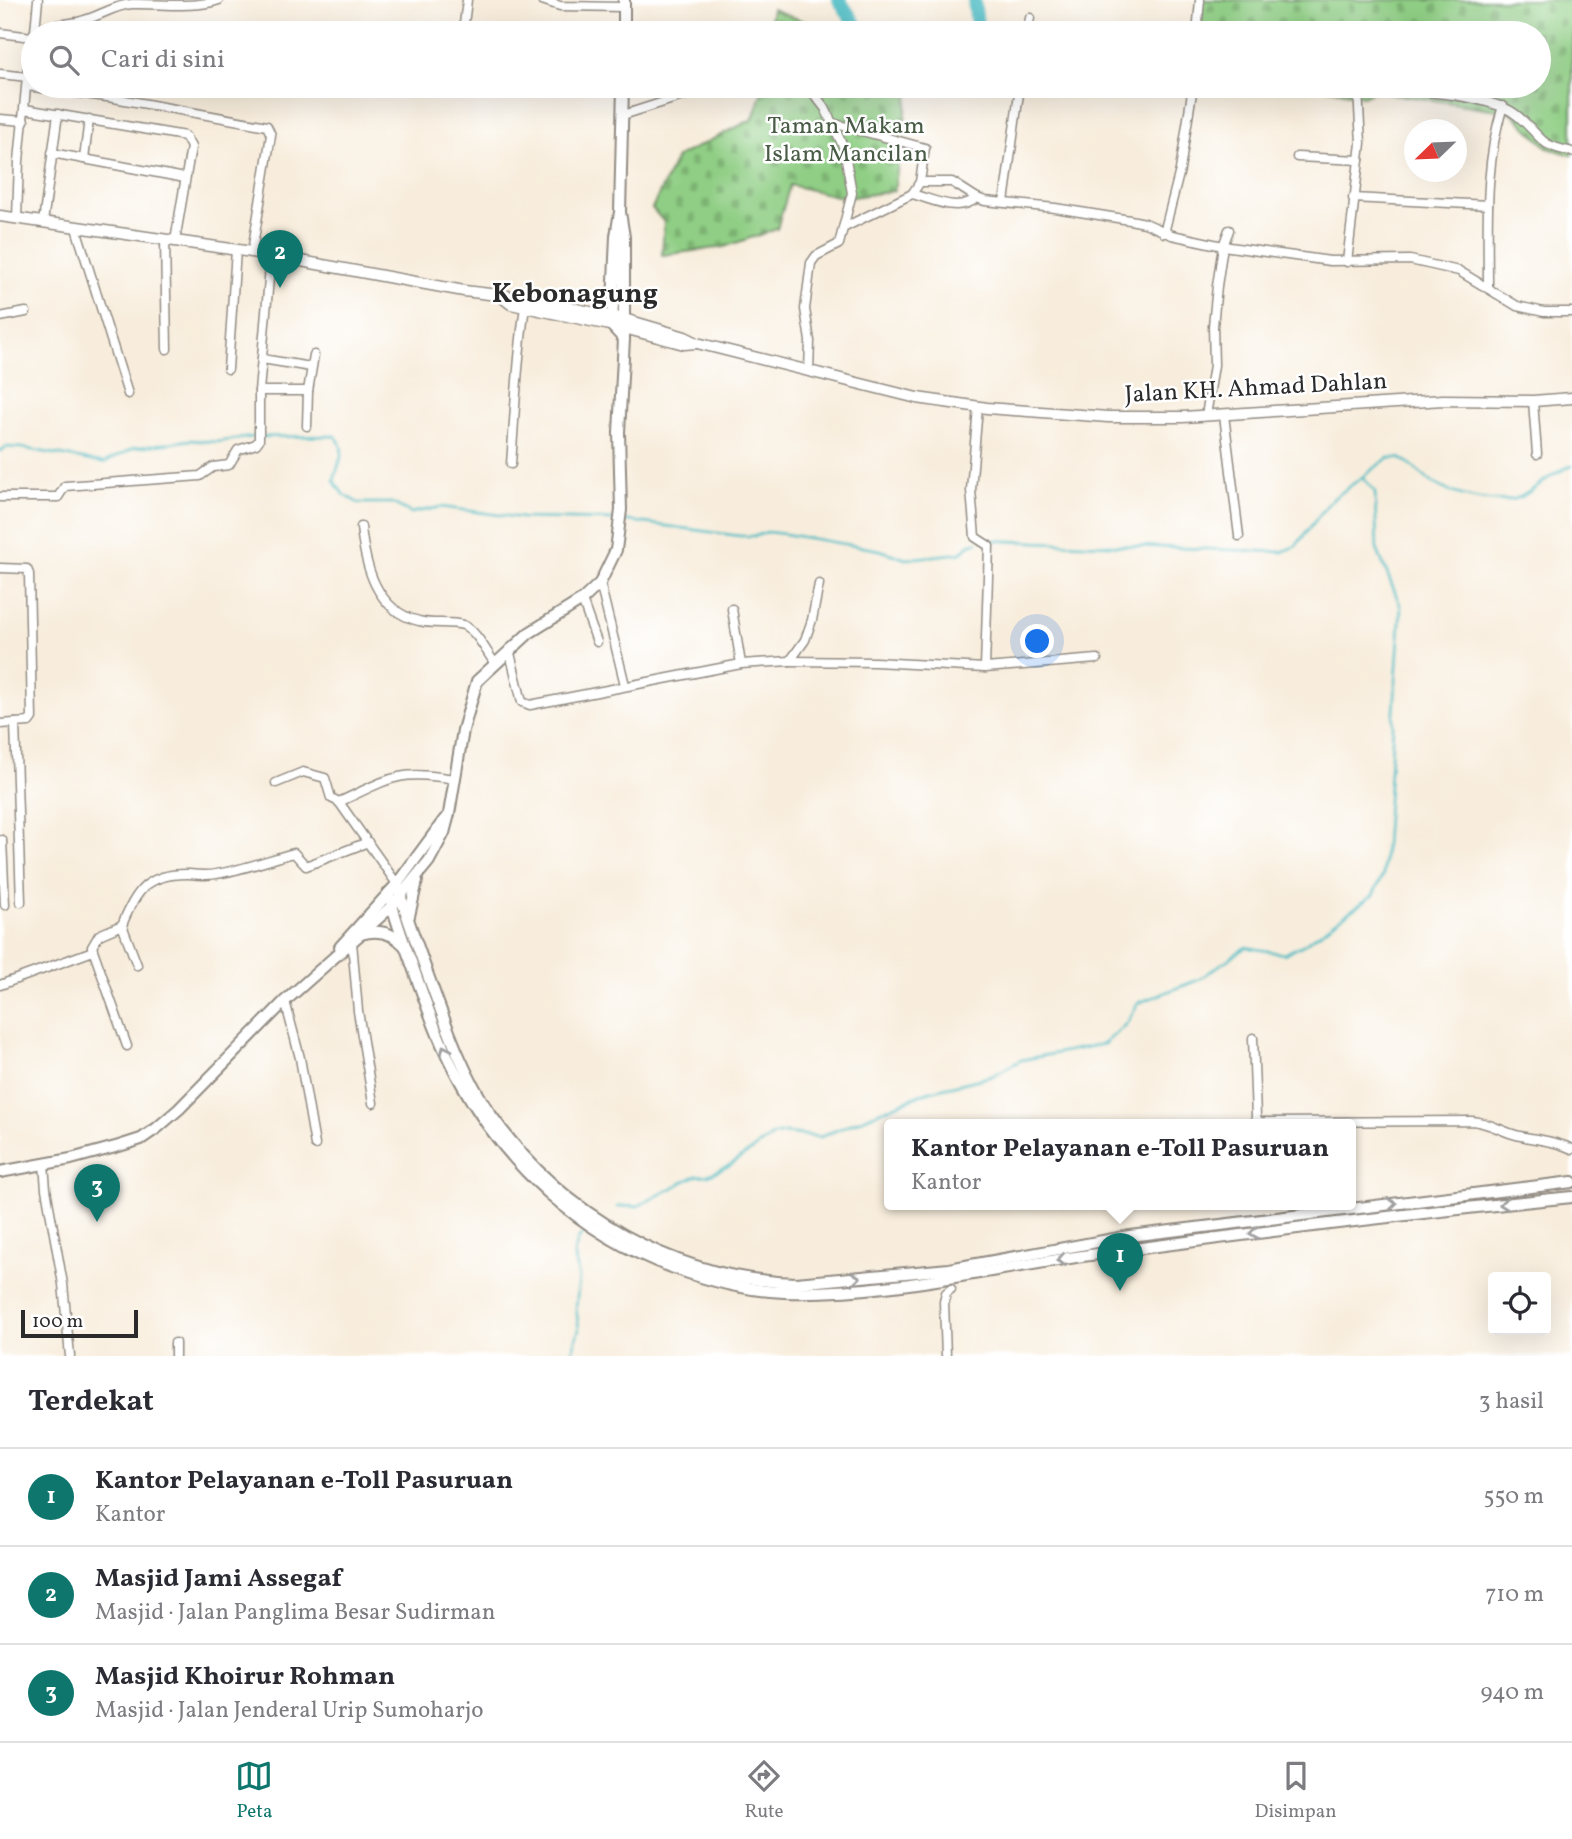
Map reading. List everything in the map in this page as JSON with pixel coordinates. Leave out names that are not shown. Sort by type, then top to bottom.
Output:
[{"type":"highway","points":[[408,922],[419,875],[438,848],[449,814],[472,690],[477,681],[494,662],[529,633],[582,600],[600,583],[616,551],[621,510],[616,236],[620,212],[623,98]]},
{"type":"highway","points":[[449,814],[395,892],[392,906],[433,1024],[457,1076],[480,1114],[514,1157],[555,1201],[597,1231],[630,1250],[704,1279],[742,1288],[782,1292],[914,1283],[1091,1255],[1369,1217],[1572,1197]]},
{"type":"highway","points":[[331,958],[358,924],[419,875]]},
{"type":"highway","points":[[395,892],[472,1083],[491,1114],[527,1159],[557,1189],[598,1221],[654,1250],[723,1275],[796,1283],[949,1269],[1130,1236],[1343,1210]]},
{"type":"highway","points":[[0,1172],[44,1164],[141,1139],[179,1109],[285,1001],[392,906]]},
{"type":"highway","points":[[361,934],[380,931],[398,939],[406,947]]},
{"type":"highway","points":[[1356,1208],[1572,1182]]},
{"type":"main road","points":[[0,216],[252,252],[523,298],[619,326]]},
{"type":"main road","points":[[501,296],[511,304],[619,326]]},
{"type":"main road","name":"Jalan KH. Ahmad Dahlan","points":[[619,326],[684,344],[697,343],[917,398],[978,407],[1108,417],[1206,416],[1443,400],[1533,401],[1572,398]]},
{"type":"street","points":[[35,21],[38,0]]},
{"type":"street","points":[[83,21],[130,4],[195,4],[219,0]]},
{"type":"street","points":[[464,21],[467,0]]},
{"type":"street","points":[[542,0],[560,6],[624,4]]},
{"type":"street","points":[[1198,21],[1200,0]]},
{"type":"street","points":[[0,33],[21,34]]},
{"type":"street","points":[[0,75],[21,80]]},
{"type":"street","points":[[17,218],[26,98]]},
{"type":"street","points":[[114,98],[267,126],[271,135],[252,252]]},
{"type":"street","points":[[622,115],[676,98]]},
{"type":"street","points":[[809,372],[810,341],[805,309],[811,263],[816,256],[839,244],[852,193],[844,148],[825,108],[817,98]]},
{"type":"street","points":[[1004,202],[1018,98]]},
{"type":"street","points":[[1164,233],[1177,183],[1190,98]]},
{"type":"street","points":[[1347,262],[1361,132],[1359,98]]},
{"type":"street","points":[[1463,98],[1503,106],[1529,124],[1542,141],[1572,152]]},
{"type":"street","points":[[1488,288],[1488,205],[1493,145],[1503,106]]},
{"type":"street","points":[[25,109],[185,136],[191,147],[170,241],[167,349]]},
{"type":"street","points":[[43,222],[58,114]]},
{"type":"street","points":[[0,119],[24,121]]},
{"type":"street","points":[[84,159],[89,119]]},
{"type":"street","points":[[832,123],[925,148],[920,182],[912,194],[843,228]]},
{"type":"street","points":[[52,153],[185,178]]},
{"type":"street","points":[[1297,157],[1359,160]]},
{"type":"street","points":[[920,182],[952,182],[977,198],[1137,222],[1164,233],[1223,246],[1347,262],[1410,260],[1459,271],[1517,306],[1544,312],[1572,313]]},
{"type":"street","points":[[912,194],[954,206],[967,205],[977,198]]},
{"type":"street","points":[[1353,198],[1488,205]]},
{"type":"street","points":[[76,228],[128,394]]},
{"type":"street","points":[[1206,416],[1213,383],[1213,326],[1223,246],[1228,230]]},
{"type":"street","points":[[229,369],[236,250]]},
{"type":"street","points":[[0,497],[58,497],[65,486],[200,476],[213,467],[229,465],[238,450],[256,444],[259,437],[259,391],[271,256]]},
{"type":"street","points":[[510,464],[525,307]]},
{"type":"street","points":[[0,317],[26,312]]},
{"type":"street","points":[[307,426],[308,391],[314,355]]},
{"type":"street","points":[[262,359],[312,367]]},
{"type":"street","points":[[259,391],[308,391]]},
{"type":"street","points":[[1533,401],[1537,454]]},
{"type":"street","points":[[978,407],[971,490],[981,540],[989,546],[985,668]]},
{"type":"street","points":[[1224,415],[1239,536]]},
{"type":"street","points":[[361,527],[367,564],[379,591],[393,611],[422,622],[462,625],[471,630],[494,662]]},
{"type":"street","points":[[0,568],[23,567],[29,574],[32,718],[29,722],[0,724]]},
{"type":"street","points":[[600,583],[625,685]]},
{"type":"street","points":[[789,661],[805,640],[820,584]]},
{"type":"street","points":[[582,600],[597,642]]},
{"type":"street","points":[[732,609],[741,664]]},
{"type":"street","points":[[509,649],[519,696],[526,705],[741,664],[789,661],[875,662],[985,668],[1097,659]]},
{"type":"street","points":[[15,723],[21,902]]},
{"type":"street","points":[[276,783],[303,772],[320,775],[327,780],[331,798],[339,802],[368,842],[395,892]]},
{"type":"street","points":[[339,802],[385,779],[398,776],[424,774],[454,779]]},
{"type":"street","points":[[5,905],[1,839],[18,840]]},
{"type":"street","points":[[137,965],[122,925],[131,903],[140,890],[151,882],[167,875],[218,874],[294,853],[306,866],[368,842]]},
{"type":"street","points":[[122,925],[99,935],[93,951],[127,1046]]},
{"type":"street","points":[[352,942],[373,1103]]},
{"type":"street","points":[[0,985],[93,951]]},
{"type":"street","points":[[285,1001],[300,1058],[315,1145]]},
{"type":"street","points":[[1253,1038],[1257,1119]]},
{"type":"street","points":[[1356,1122],[1477,1121],[1516,1135],[1553,1142],[1572,1149]]},
{"type":"street","points":[[44,1164],[63,1284],[70,1356]]},
{"type":"street","points":[[946,1356],[944,1302],[946,1293],[951,1289]]},
{"type":"street","points":[[174,1356],[175,1343]]},
{"type":"green space","points":[[1200,0],[1572,0],[1572,155],[1548,148],[1511,112],[1420,98],[1551,98],[1551,21],[1199,21]]},
{"type":"green space","points":[[772,9],[803,21],[770,21]]},
{"type":"green space","name":"Taman Makam Islam Mancilan","points":[[760,98],[908,98],[894,191],[845,198],[790,185],[777,229],[724,247],[662,255],[664,222],[652,208],[677,157],[753,119]]},
{"type":"waterway","points":[[839,0],[853,21]]},
{"type":"waterway","points":[[974,0],[977,21]]},
{"type":"waterway","points":[[0,451],[7,447],[22,448],[104,463],[134,448],[190,440],[216,442],[253,437],[335,436],[342,452],[334,481],[343,494],[358,503],[392,503],[411,513],[441,507],[522,518],[616,520]]},
{"type":"waterway","points":[[983,540],[1282,552],[1296,546],[1330,501],[1388,458],[1403,460],[1431,481],[1452,492],[1496,500],[1522,496],[1556,473],[1572,466]]},
{"type":"waterway","points":[[617,1207],[638,1206],[695,1176],[708,1175],[730,1165],[774,1135],[786,1133],[820,1137],[927,1092],[992,1076],[1021,1060],[1104,1044],[1127,1023],[1138,1003],[1198,980],[1246,947],[1284,954],[1303,945],[1373,895],[1383,875],[1401,607],[1377,549],[1375,492],[1362,477]]},
{"type":"waterway","points":[[622,520],[740,536],[756,536],[767,532],[785,534],[880,550],[906,559],[961,553],[977,542]]},
{"type":"waterway","points":[[571,1356],[579,1329],[576,1308],[579,1278],[574,1252],[579,1238],[588,1231]]},
{"type":"place","name":"Masjid Jami Assegaf","points":[[280,288]]},
{"type":"place","name":"Masjid Khoirur Rohman","points":[[97,1222]]},
{"type":"place","name":"Kantor Pelayanan e-Toll Pasuruan","points":[[1120,1291]]},
{"type":"district","name":"Kebonagung","points":[[575,294]]}]
